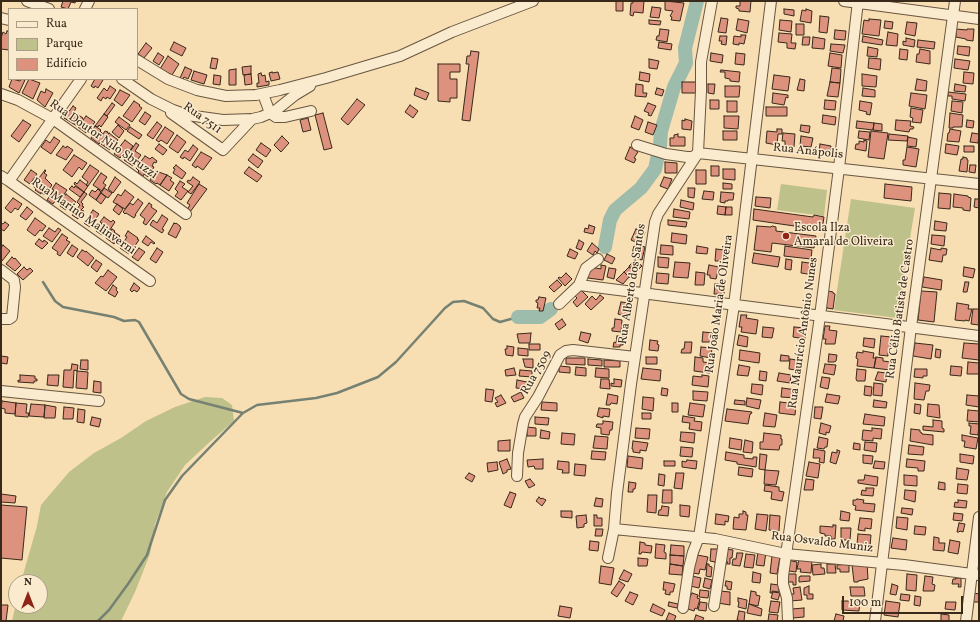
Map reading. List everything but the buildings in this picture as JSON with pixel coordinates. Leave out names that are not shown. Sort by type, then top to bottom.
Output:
[{"type":"street","points":[[27,1],[46,8]]},
{"type":"street","points":[[138,61],[168,79],[197,90],[226,96],[263,94],[326,78],[400,56],[458,29],[533,1]]},
{"type":"street","points":[[698,153],[701,62],[712,1]]},
{"type":"street","name":"Rua João Maria de Oliveira","points":[[683,608],[689,568],[699,537],[734,305],[770,1]]},
{"type":"street","points":[[844,1],[979,19]]},
{"type":"street","name":"Rua Célio Batista de Castro","points":[[874,621],[954,1]]},
{"type":"street","name":"Rua Maurício Antônio Nunes","points":[[788,621],[783,576],[820,316],[858,2]]},
{"type":"street","points":[[123,80],[151,99],[168,108],[187,115],[223,120],[252,119],[270,113],[281,107],[301,90],[326,78]]},
{"type":"street","points":[[5,178],[52,119],[80,80]]},
{"type":"street","name":"Rua Doutor Nilo Sbruzzi","points":[[1,94],[18,100],[52,119],[186,214]]},
{"type":"street","points":[[263,94],[270,113],[281,118],[311,111]]},
{"type":"street","name":"Rua 7511","points":[[151,99],[223,150],[252,119]]},
{"type":"street","name":"Rua Anápolis","points":[[637,145],[666,154],[687,157],[693,157],[698,153],[979,184]]},
{"type":"street","name":"Rua Alberto dos Santos","points":[[608,558],[614,529],[617,493],[635,357],[655,222],[658,214],[698,153]]},
{"type":"street","name":"Rua Marino Malinverni","points":[[5,178],[150,281]]},
{"type":"street","points":[[559,304],[579,285],[586,268],[598,258]]},
{"type":"street","points":[[1,270],[12,278],[15,283],[13,315],[6,319]]},
{"type":"street","points":[[579,285],[979,336]]},
{"type":"street","name":"Rua 7509","points":[[517,476],[518,453],[525,417],[538,397],[560,355],[566,351],[573,350],[635,357]]},
{"type":"street","points":[[1,391],[99,401]]},
{"type":"street","points":[[966,621],[975,574],[979,517]]},
{"type":"street","name":"Rua Osvaldo Muniz","points":[[614,529],[699,537],[786,554],[975,574]]},
{"type":"street","points":[[714,606],[724,541]]},
{"type":"green space","points":[[781,184],[827,190],[824,216],[777,210]]},
{"type":"green space","points":[[851,199],[915,208],[897,318],[834,310]]},
{"type":"green space","points":[[205,397],[222,398],[232,405],[234,421],[185,465],[167,492],[155,524],[150,554],[135,592],[121,621],[12,621],[14,614],[48,614],[48,574],[23,574],[37,526],[41,505],[69,472],[94,453],[121,438],[146,421],[175,407]]},
{"type":"waterway","points":[[605,247],[610,220],[615,210],[641,188],[655,169],[660,146],[661,131],[674,87],[686,63],[685,48],[697,1]]},
{"type":"waterway","points":[[43,282],[55,301],[63,307],[114,317],[124,321],[135,320],[139,322],[181,394],[189,399],[243,413]]},
{"type":"waterway","points":[[98,621],[109,610],[147,555],[165,500],[182,476],[243,413],[257,405],[316,398],[337,393],[378,377],[396,362],[445,308],[453,302],[464,301],[483,308],[493,319],[500,322],[518,317]]},
{"type":"waterway","points":[[518,317],[540,317],[551,309]]},
{"type":"place","name":"Escola Ilza Amaral de Oliveira","points":[[786,236]]}]
